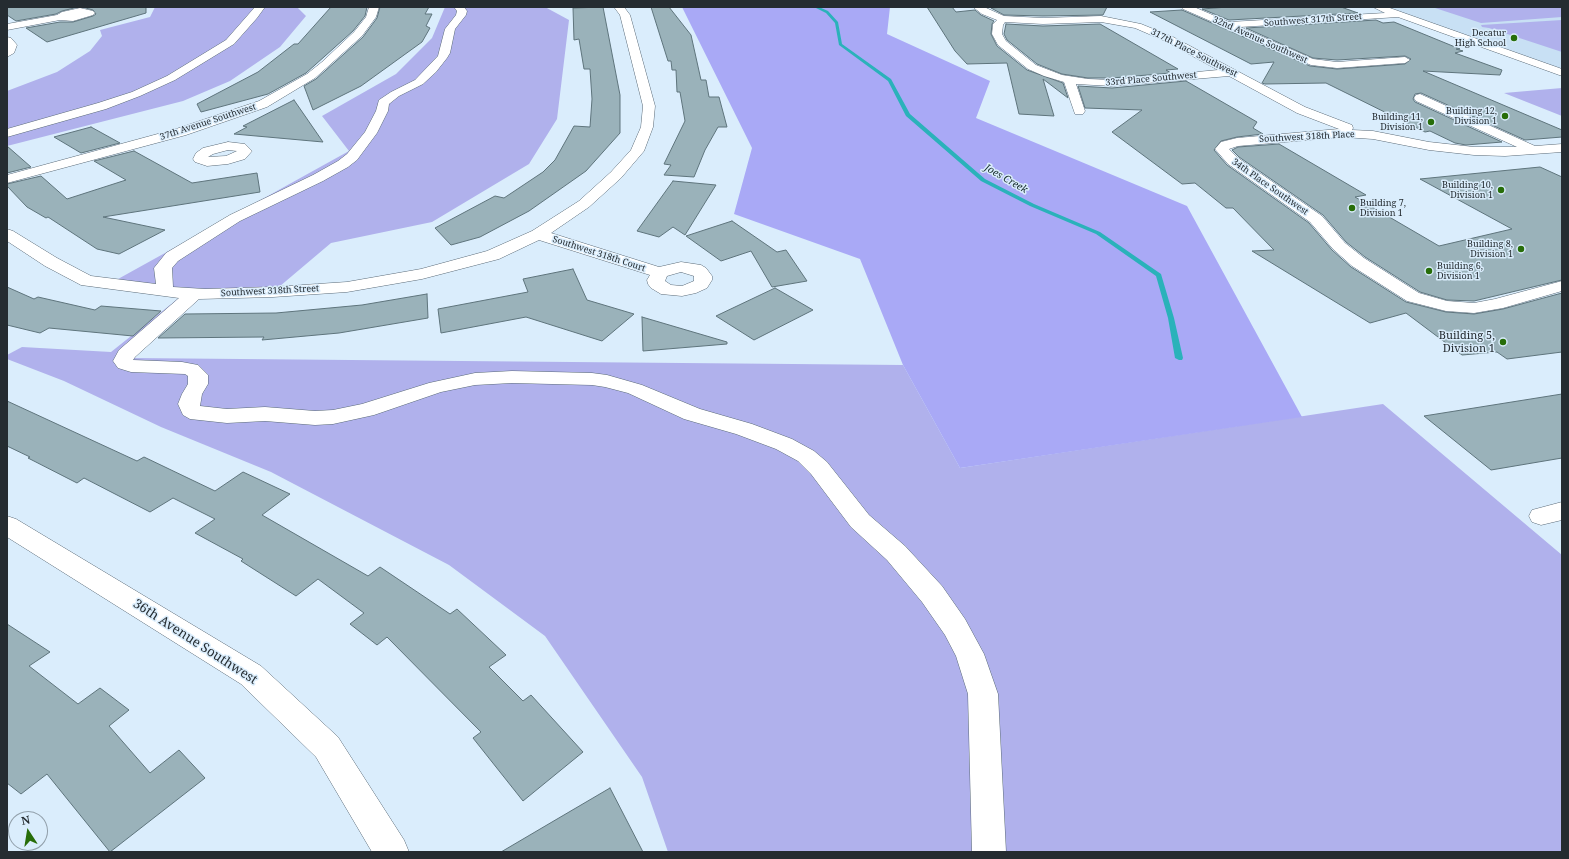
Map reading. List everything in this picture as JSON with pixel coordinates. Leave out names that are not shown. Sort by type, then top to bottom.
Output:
[{"type":"street","points":[[7,134],[102,106],[136,94],[171,78],[230,42],[254,16],[260,7]]},
{"type":"street","name":"37th Avenue Southwest","points":[[7,179],[181,132],[263,104],[311,76],[343,49],[358,34],[371,17],[374,7]]},
{"type":"street","points":[[165,291],[162,274],[163,268],[172,256],[236,218],[318,178],[342,164],[352,156],[371,133],[382,111],[383,103],[396,94],[419,82],[442,58],[445,53],[450,29],[461,15],[462,11],[459,7]]},
{"type":"street","points":[[538,234],[584,204],[616,175],[637,151],[646,127],[649,106],[625,15],[619,7]]},
{"type":"street","points":[[978,7],[985,12],[1003,18]]},
{"type":"street","points":[[1103,7],[1103,19]]},
{"type":"street","name":"32nd Avenue Southwest","points":[[1186,7],[1312,62],[1337,65],[1405,60]]},
{"type":"street","points":[[1378,7],[1562,73]]},
{"type":"street","name":"Southwest 317th Street","points":[[1227,26],[1398,14]]},
{"type":"street","points":[[7,26],[60,17]]},
{"type":"street","name":"317th Place Southwest","points":[[1003,18],[1043,21],[1103,19],[1130,24],[1154,32],[1315,117],[1373,135]]},
{"type":"street","name":"33rd Place Southwest","points":[[1003,18],[998,24],[997,34],[1007,47],[1023,61],[1037,70],[1069,80],[1112,83],[1232,72]]},
{"type":"street","points":[[7,40],[12,45],[7,54]]},
{"type":"street","points":[[1069,80],[1079,111]]},
{"type":"street","points":[[1420,98],[1533,150]]},
{"type":"street","points":[[181,132],[214,149]]},
{"type":"street","name":"Southwest 318th Place","points":[[1222,149],[1227,144],[1240,141],[1357,133],[1407,143],[1455,149],[1505,152],[1562,148]]},
{"type":"street","name":"34th Place Southwest","points":[[1222,149],[1228,157],[1239,166],[1288,198],[1316,219],[1339,246],[1358,262],[1413,297],[1446,306],[1474,308],[1497,304],[1562,286]]},
{"type":"street","name":"Southwest 318th Street","points":[[7,234],[51,262],[87,281],[165,291],[194,293],[273,292],[347,287],[400,278],[422,274],[493,254],[538,234]]},
{"type":"street","name":"Southwest 318th Court","points":[[538,234],[660,273]]},
{"type":"street","points":[[194,293],[126,354],[123,361],[125,364],[131,366],[191,369],[198,375],[198,379],[189,404],[191,410],[198,414],[227,416],[265,414],[315,418],[333,417],[366,410],[436,387],[475,379],[512,377],[592,379],[607,381],[635,389],[692,414],[744,429],[784,444],[806,456],[819,468],[860,521],[896,553],[932,594],[955,627],[970,654],[983,694],[989,852]]},
{"type":"street","name":"36th Avenue Southwest","points":[[7,525],[251,675],[328,747],[392,852]]},
{"type":"shaded area","points":[[155,7],[297,7],[306,16],[280,47],[230,81],[183,101],[7,146],[7,91],[57,72],[90,51],[102,36],[100,30],[150,17]]},
{"type":"shaded area","points":[[445,7],[545,7],[569,20],[557,119],[529,164],[432,222],[331,243],[273,292],[205,294],[130,358],[903,365],[960,468],[1383,404],[1562,555],[1562,852],[668,852],[642,777],[545,636],[449,565],[271,472],[161,427],[64,381],[7,359],[7,355],[22,347],[111,352],[185,293],[109,284],[349,151],[322,116],[396,74],[432,38]]},
{"type":"shaded area","points":[[682,7],[890,7],[887,34],[990,81],[976,118],[1187,206],[1302,417],[960,468],[903,365],[860,259],[734,214],[752,148]]},
{"type":"shaded area","name":"Decatur High School","points":[[1378,7],[1562,7],[1562,73]]},
{"type":"shaded area","points":[[1432,7],[1562,7],[1562,17],[1481,23]]},
{"type":"shaded area","points":[[1562,20],[1562,52],[1482,27],[1481,25]]},
{"type":"shaded area","points":[[1562,88],[1562,116],[1504,93]]},
{"type":"building","points":[[7,7],[78,7],[56,14],[16,21],[7,15]]},
{"type":"building","points":[[82,7],[146,7],[146,13],[47,42],[26,28],[60,22],[73,22],[96,14],[93,10]]},
{"type":"building","points":[[331,7],[367,7],[365,16],[353,31],[306,73],[268,94],[201,112],[197,104],[258,72],[294,44],[298,44]]},
{"type":"building","points":[[380,7],[429,7],[425,14],[432,14],[426,26],[430,28],[422,42],[361,86],[313,110],[304,86],[316,79],[363,37],[377,18]]},
{"type":"building","points":[[603,7],[620,95],[620,133],[586,171],[529,211],[480,237],[451,245],[435,228],[495,196],[504,198],[543,172],[555,160],[574,126],[590,127],[592,99],[590,69],[584,69],[579,39],[574,40],[573,8]]},
{"type":"building","points":[[651,7],[669,7],[691,35],[701,80],[706,80],[709,97],[719,97],[727,127],[718,127],[705,150],[694,177],[664,175],[671,165],[664,164],[685,121],[680,92],[677,92],[676,70],[672,70],[671,61],[668,61]]},
{"type":"building","points":[[927,7],[952,7],[956,12],[975,10],[981,15],[994,21],[992,24],[991,34],[997,46],[1027,70],[1063,83],[1068,98],[1043,79],[1054,116],[1019,114],[1007,63],[967,64],[955,51]]},
{"type":"building","points":[[1107,7],[1103,15],[1043,16],[1004,15],[991,8]]},
{"type":"building","points":[[1228,7],[1341,7],[1358,13],[1229,20],[1202,9]]},
{"type":"building","points":[[1182,10],[1310,66],[1337,69],[1405,64],[1411,59],[1405,56],[1337,60],[1313,58],[1246,28],[1376,20],[1383,23],[1394,22],[1463,51],[1455,53],[1502,70],[1500,75],[1423,71],[1562,130],[1562,137],[1525,140],[1421,93],[1415,94],[1413,99],[1415,102],[1502,142],[1466,145],[1455,143],[1430,131],[1425,132],[1326,83],[1262,83],[1274,62],[1251,64],[1150,12]]},
{"type":"building","points":[[1006,24],[1043,26],[1100,24],[1178,69],[1166,70],[1171,73],[1112,78],[1088,78],[1062,74],[1037,64],[1007,40],[1004,34]]},
{"type":"building","points":[[1186,81],[1257,122],[1253,128],[1263,134],[1237,137],[1221,141],[1214,150],[1227,165],[1309,223],[1332,250],[1351,267],[1406,302],[1446,312],[1474,314],[1503,309],[1562,293],[1562,352],[1507,359],[1497,352],[1462,355],[1406,313],[1370,323],[1252,251],[1274,250],[1233,208],[1226,208],[1195,183],[1182,184],[1112,132],[1142,110],[1085,108],[1078,86],[1112,88]]},
{"type":"building","points":[[294,100],[323,142],[234,134],[247,127],[243,126]]},
{"type":"building","points":[[91,127],[120,143],[81,153],[54,137]]},
{"type":"building","points":[[1279,144],[1366,195],[1355,197],[1439,246],[1512,229],[1420,179],[1540,167],[1562,177],[1562,280],[1474,301],[1447,300],[1420,292],[1365,257],[1346,242],[1323,215],[1239,157],[1232,150],[1238,147]]},
{"type":"building","points":[[7,146],[31,167],[7,173]]},
{"type":"building","points":[[134,151],[192,183],[257,173],[260,192],[103,217],[165,230],[119,254],[97,249],[48,217],[46,218],[27,207],[7,186],[7,184],[41,176],[67,199],[126,180],[94,161]]},
{"type":"building","points":[[673,181],[716,185],[685,235],[673,227],[659,237],[637,231]]},
{"type":"building","points":[[732,221],[777,252],[786,250],[807,281],[772,287],[751,251],[721,261],[686,236]]},
{"type":"building","points":[[573,269],[587,300],[634,314],[602,341],[526,317],[441,333],[438,309],[528,292],[523,279]]},
{"type":"building","points":[[7,287],[34,299],[38,297],[95,310],[101,306],[161,311],[133,336],[49,328],[40,333],[7,325]]},
{"type":"building","points":[[775,288],[813,310],[754,340],[716,316]]},
{"type":"building","points":[[427,294],[428,318],[339,333],[262,340],[264,337],[158,338],[185,314],[276,313],[362,305]]},
{"type":"building","points":[[642,317],[727,342],[727,344],[643,351]]},
{"type":"building","points":[[1562,394],[1562,458],[1491,470],[1424,416]]},
{"type":"building","points":[[7,401],[137,461],[144,457],[215,491],[243,472],[290,494],[262,515],[368,576],[380,567],[450,614],[457,609],[506,655],[489,667],[523,701],[531,695],[583,752],[523,801],[473,738],[481,732],[387,637],[377,645],[350,624],[364,613],[318,579],[296,596],[241,561],[243,559],[195,533],[215,519],[173,498],[150,512],[84,478],[77,483],[7,446]]},
{"type":"building","points":[[7,624],[50,652],[29,666],[78,704],[100,688],[129,710],[109,726],[150,773],[179,750],[205,778],[110,852],[47,774],[21,794],[7,783]]},
{"type":"building","points":[[610,788],[643,852],[501,852],[552,822]]},
{"type":"waterway","name":"Joes Creek","points":[[816,7],[827,12],[837,23],[840,44],[890,80],[908,115],[983,180],[1032,205],[1098,233],[1159,275],[1171,318],[1179,358]]},
{"type":"place","name":"Decatur High School","points":[[1514,38]]},
{"type":"place","name":"Building 12, Division 1","points":[[1505,116]]},
{"type":"place","name":"Building 11, Division 1","points":[[1431,122]]},
{"type":"place","name":"Building 10, Division 1","points":[[1501,190]]},
{"type":"place","name":"Building 7, Division 1","points":[[1352,208]]},
{"type":"place","name":"Building 8, Division 1","points":[[1521,249]]},
{"type":"place","name":"Building 6, Division 1","points":[[1429,271]]},
{"type":"place","name":"Building 5, Division 1","points":[[1503,342]]}]
